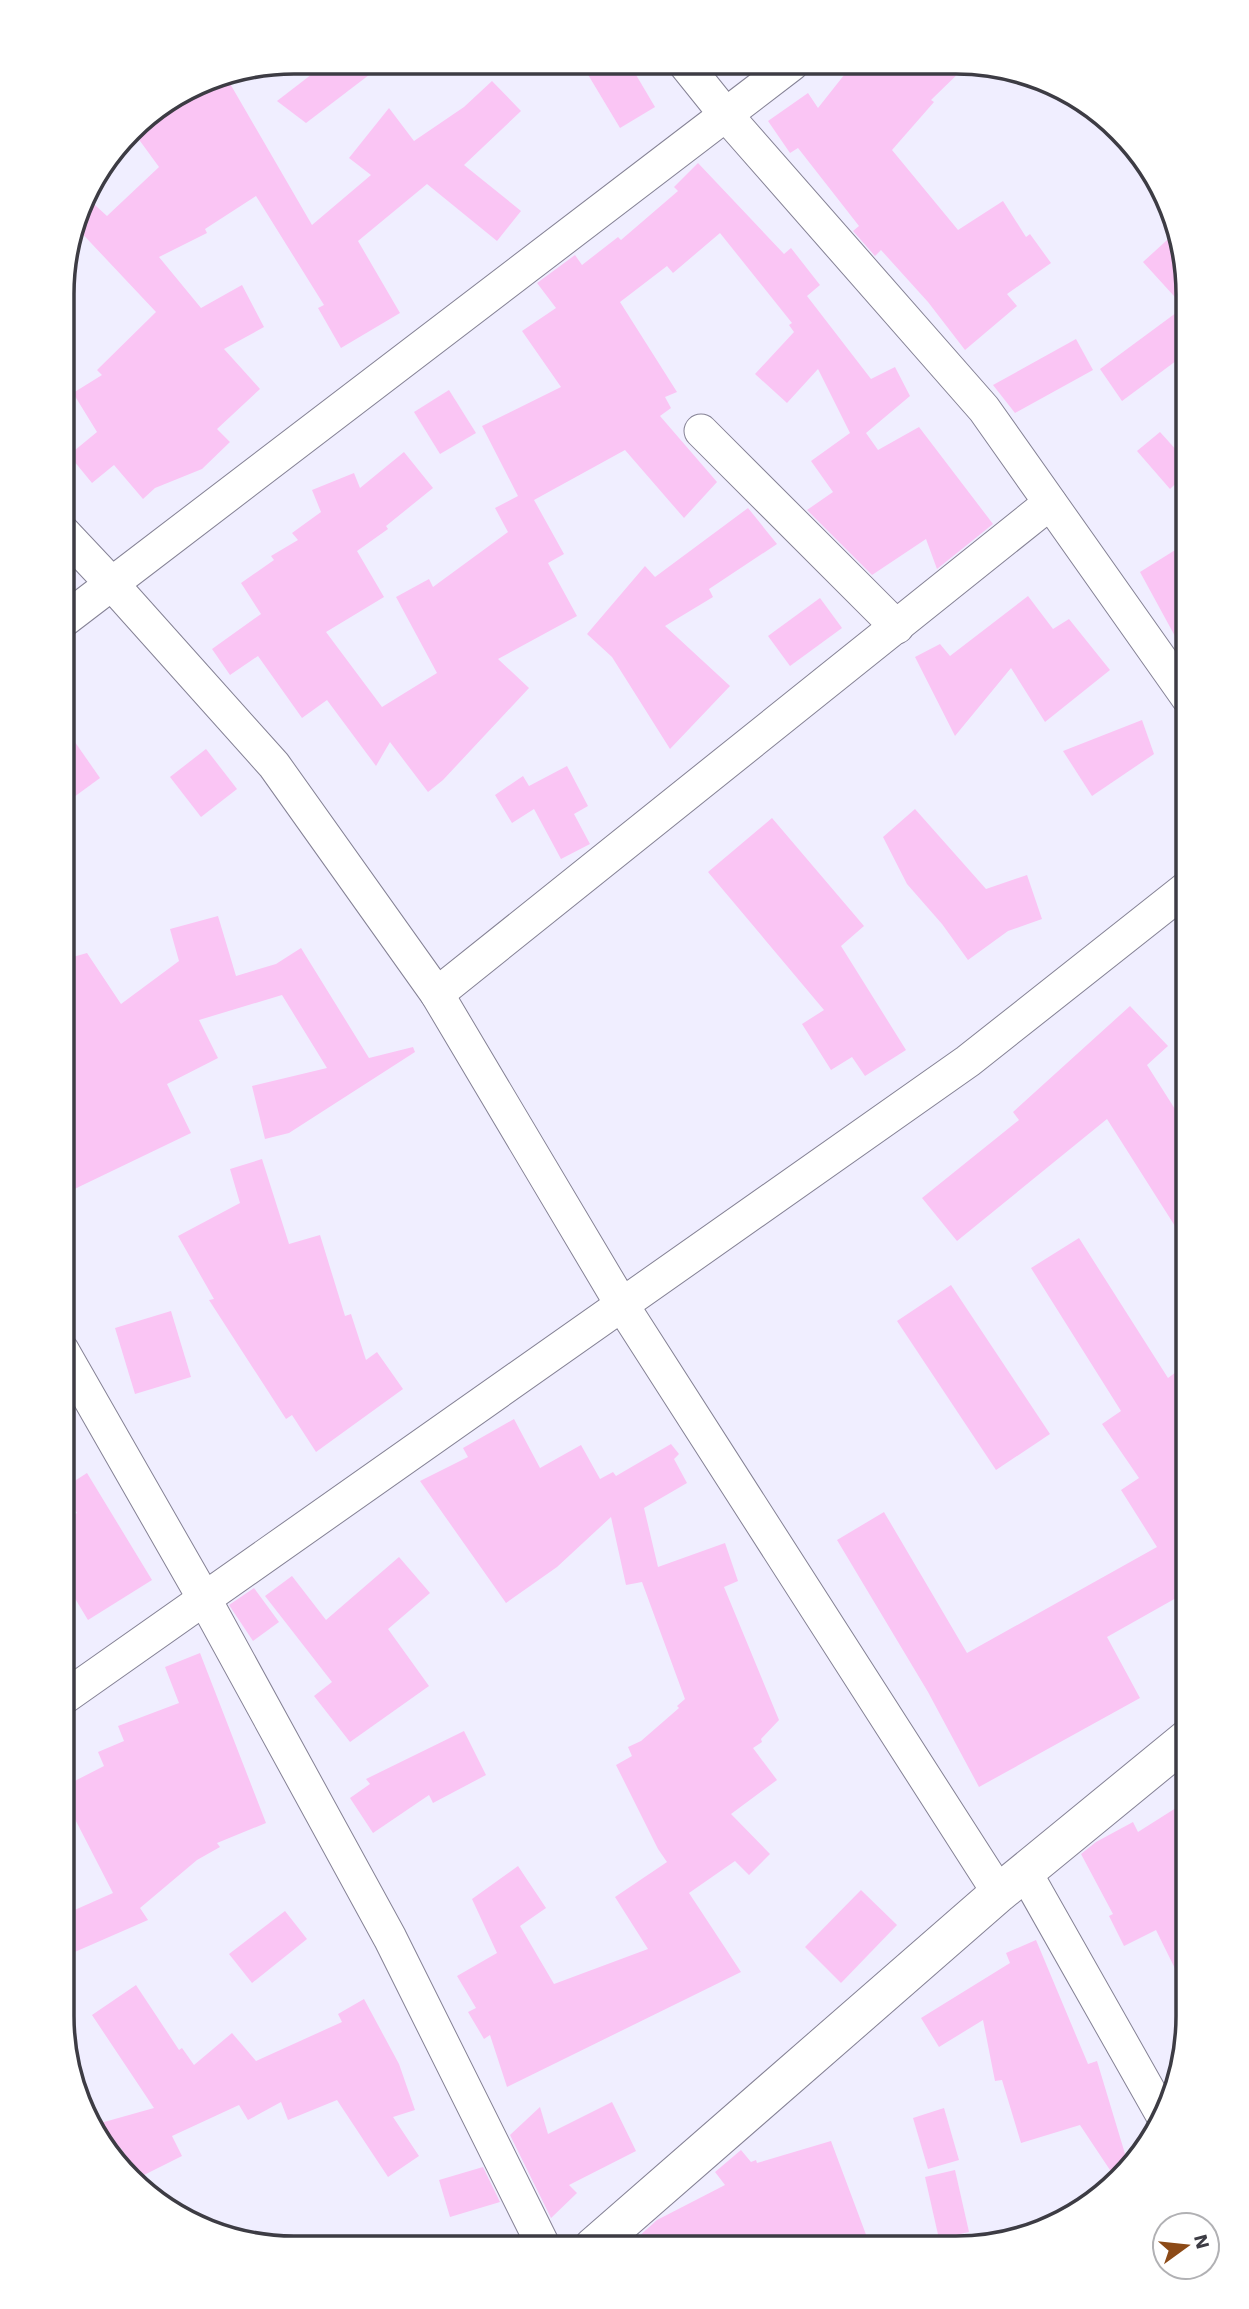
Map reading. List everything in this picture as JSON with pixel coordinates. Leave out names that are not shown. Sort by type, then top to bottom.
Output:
[{"type":"street","points":[[693,73],[984,409],[1176,681]]},
{"type":"street","points":[[73,613],[780,73]]},
{"type":"street","points":[[701,431],[897,627]]},
{"type":"street","points":[[437,994],[1051,503]]},
{"type":"street","points":[[73,543],[274,765],[437,994],[622,1305],[1012,1882],[1156,2105]]},
{"type":"street","points":[[73,1691],[968,1061],[1176,897]]},
{"type":"street","points":[[73,1369],[205,1600],[390,1938],[539,2236]]},
{"type":"street","points":[[606,2236],[1012,1882],[1175,1749]]},
{"type":"building","points":[[635,73],[655,107],[620,128],[587,74]]},
{"type":"building","points":[[846,73],[959,73],[931,100],[934,102],[892,150],[958,230],[1003,201],[1026,237],[1030,234],[1051,263],[1007,294],[1017,306],[965,350],[928,302],[881,250],[875,256],[853,231],[859,226],[798,148],[790,153],[768,121],[808,93],[818,108]]},
{"type":"building","points":[[312,74],[370,74],[306,123],[277,101]]},
{"type":"building","points":[[492,81],[521,111],[464,165],[521,211],[497,241],[427,184],[358,241],[400,313],[341,348],[318,308],[324,305],[256,196],[205,229],[207,233],[159,257],[201,308],[242,285],[264,327],[224,349],[260,389],[217,429],[230,442],[202,469],[155,488],[143,499],[114,465],[92,483],[73,460],[73,452],[97,432],[73,393],[102,375],[97,370],[156,312],[82,234],[85,223],[93,203],[107,216],[159,167],[138,139],[184,103],[230,83],[312,225],[371,175],[349,158],[389,108],[414,141],[464,107]]},
{"type":"building","points":[[698,163],[784,254],[791,248],[820,285],[807,296],[871,379],[895,367],[910,396],[866,433],[878,450],[919,427],[993,524],[937,569],[926,539],[872,575],[807,510],[833,492],[811,461],[850,433],[818,369],[787,403],[755,374],[794,332],[789,325],[792,323],[720,233],[673,273],[667,266],[620,302],[677,392],[665,397],[671,408],[660,416],[717,482],[684,518],[625,450],[534,500],[564,554],[548,563],[577,616],[498,659],[529,688],[443,780],[428,792],[390,742],[376,766],[327,700],[302,718],[258,656],[230,675],[212,649],[261,614],[241,583],[274,560],[271,556],[298,540],[292,533],[321,512],[312,490],[354,473],[360,488],[404,452],[433,488],[386,526],[388,529],[357,551],[384,597],[326,632],[382,707],[437,673],[396,597],[429,579],[433,587],[508,532],[495,508],[518,496],[482,426],[561,387],[522,331],[556,308],[537,283],[575,255],[582,265],[618,237],[621,240],[678,191],[674,187]]},
{"type":"building","points":[[1168,239],[1174,265],[1176,298],[1143,262]]},
{"type":"building","points":[[1176,313],[1176,361],[1122,401],[1100,369]]},
{"type":"building","points":[[1076,339],[1093,370],[1015,413],[993,385]]},
{"type":"building","points":[[449,390],[476,433],[440,454],[414,412]]},
{"type":"building","points":[[1160,432],[1176,450],[1176,483],[1170,489],[1137,451]]},
{"type":"building","points":[[748,508],[777,544],[709,589],[713,597],[665,626],[730,686],[670,749],[612,657],[587,634],[645,566],[655,577]]},
{"type":"building","points":[[1176,550],[1176,638],[1140,572]]},
{"type":"building","points":[[1028,596],[1053,629],[1069,619],[1110,670],[1045,722],[1011,668],[955,736],[915,657],[940,644],[950,656]]},
{"type":"building","points":[[820,598],[842,628],[790,666],[768,636]]},
{"type":"building","points":[[1142,720],[1154,754],[1092,796],[1063,751]]},
{"type":"building","points":[[73,739],[100,778],[73,798]]},
{"type":"building","points":[[206,749],[237,789],[201,817],[170,777]]},
{"type":"building","points":[[567,766],[588,806],[574,814],[590,844],[561,859],[534,809],[512,823],[495,795],[523,776],[529,786]]},
{"type":"building","points":[[915,809],[986,889],[1027,875],[1042,919],[1008,931],[968,960],[942,924],[907,884],[883,837]]},
{"type":"building","points":[[772,818],[864,926],[841,946],[906,1050],[865,1076],[852,1057],[831,1070],[802,1024],[824,1010],[708,872]]},
{"type":"building","points":[[218,916],[236,976],[276,964],[301,948],[369,1058],[413,1047],[415,1052],[289,1133],[265,1139],[252,1086],[327,1068],[282,995],[199,1020],[218,1058],[167,1084],[191,1133],[73,1190],[73,957],[87,953],[121,1004],[179,961],[170,929]]},
{"type":"building","points":[[1130,1006],[1168,1046],[1147,1065],[1176,1110],[1175,1227],[1107,1119],[957,1241],[922,1198],[1019,1120],[1013,1112]]},
{"type":"building","points":[[262,1159],[289,1244],[320,1235],[345,1316],[351,1314],[366,1360],[377,1352],[403,1389],[316,1452],[292,1415],[286,1419],[209,1300],[214,1299],[178,1236],[240,1203],[230,1169]]},
{"type":"building","points":[[1079,1238],[1168,1378],[1175,1373],[1175,1599],[1107,1637],[1140,1698],[979,1787],[928,1692],[837,1540],[884,1512],[967,1653],[1157,1547],[1121,1490],[1139,1478],[1102,1424],[1121,1411],[1031,1268]]},
{"type":"building","points":[[951,1285],[1050,1434],[996,1470],[897,1321]]},
{"type":"building","points":[[171,1311],[191,1377],[135,1394],[115,1328]]},
{"type":"building","points":[[514,1419],[540,1468],[581,1445],[600,1479],[613,1472],[616,1476],[671,1444],[679,1454],[674,1459],[687,1483],[644,1508],[658,1567],[725,1543],[738,1581],[724,1587],[779,1720],[761,1739],[762,1742],[753,1748],[777,1780],[731,1814],[770,1854],[749,1875],[735,1861],[689,1893],[741,1972],[507,2087],[490,2035],[484,2039],[468,2012],[476,2008],[457,1976],[497,1953],[472,1899],[518,1866],[546,1908],[520,1926],[554,1984],[648,1949],[615,1897],[667,1862],[616,1765],[632,1756],[628,1747],[641,1741],[679,1708],[677,1706],[685,1699],[642,1582],[626,1585],[611,1517],[557,1567],[506,1603],[420,1481],[468,1457],[463,1448]]},
{"type":"building","points":[[87,1473],[152,1580],[88,1620],[73,1595],[73,1515],[77,1513],[73,1507],[73,1482]]},
{"type":"building","points":[[399,1557],[430,1593],[388,1629],[429,1686],[350,1742],[314,1696],[332,1682],[265,1596],[292,1576],[326,1620]]},
{"type":"building","points":[[254,1588],[279,1622],[253,1641],[229,1605]]},
{"type":"building","points":[[200,1653],[266,1823],[217,1843],[220,1847],[197,1860],[140,1908],[148,1920],[73,1953],[73,1911],[113,1893],[73,1815],[73,1782],[104,1766],[98,1752],[124,1741],[118,1726],[179,1703],[165,1667]]},
{"type":"building","points":[[464,1731],[486,1775],[433,1803],[429,1795],[373,1833],[350,1798],[370,1784],[366,1779]]},
{"type":"building","points":[[1175,1809],[1175,1969],[1156,1930],[1124,1946],[1109,1916],[1113,1914],[1081,1854],[1096,1842],[1133,1822],[1138,1832]]},
{"type":"building","points":[[861,1890],[897,1925],[841,1983],[805,1947]]},
{"type":"building","points":[[285,1911],[307,1939],[252,1983],[229,1954]]},
{"type":"building","points":[[1036,1940],[1088,2064],[1097,2061],[1125,2155],[1111,2171],[1080,2125],[1021,2143],[1002,2080],[995,2081],[983,2020],[939,2047],[921,2018],[1010,1963],[1006,1953]]},
{"type":"building","points":[[136,1985],[179,2050],[182,2048],[194,2065],[232,2033],[256,2061],[342,2022],[338,2014],[364,1999],[399,2064],[415,2110],[393,2117],[419,2156],[388,2177],[337,2100],[288,2120],[281,2102],[248,2120],[239,2105],[172,2136],[182,2156],[143,2175],[119,2149],[102,2123],[154,2108],[92,2015]]},
{"type":"building","points":[[612,2102],[636,2151],[569,2185],[577,2193],[551,2218],[510,2135],[540,2107],[548,2134]]},
{"type":"building","points":[[944,2108],[959,2160],[928,2169],[913,2118]]},
{"type":"building","points":[[831,2141],[867,2236],[639,2236],[657,2220],[725,2185],[715,2172],[741,2150],[751,2162],[756,2160],[757,2163]]},
{"type":"building","points":[[483,2167],[500,2202],[450,2217],[439,2180]]},
{"type":"building","points":[[955,2170],[969,2232],[938,2236],[925,2177]]}]
